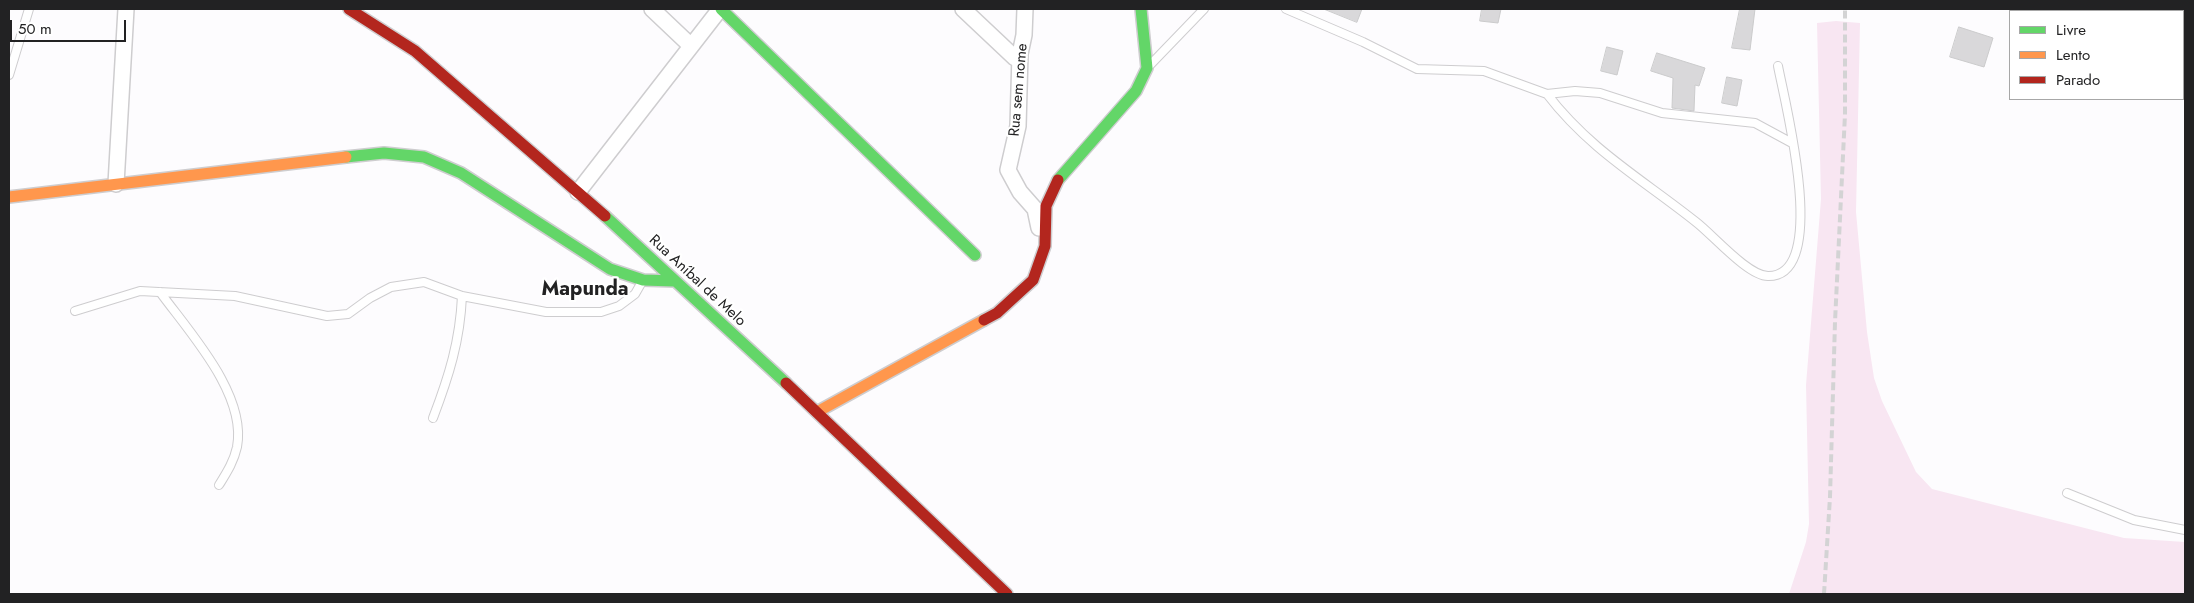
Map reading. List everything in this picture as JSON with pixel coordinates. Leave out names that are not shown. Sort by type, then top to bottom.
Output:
[{"type":"street","points":[[116,184],[126,9]]},
{"type":"street","name":"Rua Aníbal de Melo","points":[[350,9],[414,52],[578,192],[817,412],[1007,594]]},
{"type":"street","points":[[652,9],[690,45]]},
{"type":"street","points":[[578,192],[690,45],[721,9],[975,255]]},
{"type":"street","points":[[963,9],[1015,58]]},
{"type":"street","name":"Rua sem nome","points":[[1026,9],[1020,54],[1018,126],[1008,170],[1020,192],[1035,209],[1042,252]]},
{"type":"street","points":[[817,412],[997,313],[1033,280],[1042,252],[1046,206],[1059,178],[1136,91],[1147,68],[1141,9]]},
{"type":"street","points":[[9,197],[384,153],[424,157],[461,173],[610,269],[643,280],[674,280]]},
{"type":"lane","points":[[9,75],[29,9]]},
{"type":"lane","points":[[1147,68],[1204,9]]},
{"type":"lane","points":[[1286,9],[1363,42],[1417,69],[1484,71],[1547,94],[1575,91],[1600,93],[1662,114],[1755,123],[1792,143]]},
{"type":"lane","points":[[1547,94],[1586,139],[1697,222],[1754,271],[1768,276],[1782,273],[1792,260],[1800,242],[1802,209],[1800,182],[1778,66]]},
{"type":"lane","points":[[75,311],[140,291],[234,296],[327,316],[348,314],[370,298],[391,287],[424,282],[462,296],[546,312],[601,312],[619,306],[635,294],[643,280]]},
{"type":"lane","points":[[160,292],[223,382],[234,407],[238,425],[237,446],[232,465],[219,485]]},
{"type":"lane","points":[[433,418],[452,367],[460,325],[462,296]]},
{"type":"lane","points":[[2067,493],[2134,520],[2185,530]]},
{"type":"shaded area","points":[[1836,21],[1860,23],[1856,212],[1867,332],[1874,378],[1882,401],[1916,472],[1932,489],[2124,538],[2185,542],[2185,594],[1789,594],[1806,542],[1809,524],[1806,385],[1821,199],[1817,23]]},
{"type":"building","points":[[1324,9],[1362,9],[1357,22]]},
{"type":"building","points":[[1482,9],[1501,9],[1498,23],[1480,21]]},
{"type":"building","points":[[1740,9],[1755,9],[1750,50],[1732,48]]},
{"type":"building","points":[[1959,27],[1993,38],[1984,67],[1950,57]]},
{"type":"building","points":[[1607,47],[1623,51],[1617,75],[1601,71]]},
{"type":"building","points":[[1657,53],[1705,68],[1699,86],[1695,85],[1694,111],[1672,108],[1673,78],[1651,71]]},
{"type":"building","points":[[1727,77],[1742,80],[1737,106],[1722,103]]},
{"type":"railway","points":[[1824,594],[1830,497],[1835,322],[1845,114],[1845,9]]},
{"type":"traffic: fast","points":[[721,9],[975,255]]},
{"type":"traffic: fast","points":[[1058,180],[1136,91],[1147,68],[1141,9]]},
{"type":"traffic: fast","points":[[346,157],[384,153],[424,157],[461,173],[610,269],[643,280],[674,281]]},
{"type":"traffic: fast","points":[[605,216],[786,383]]},
{"type":"traffic: slow","points":[[9,197],[346,157]]},
{"type":"traffic: slow","points":[[817,412],[984,320]]},
{"type":"traffic: jam","points":[[349,9],[415,51],[605,216]]},
{"type":"traffic: jam","points":[[984,320],[997,313],[1033,280],[1045,246],[1046,206],[1058,180]]},
{"type":"traffic: jam","points":[[786,383],[1007,594]]},
{"type":"district","name":"Mapunda","points":[[585,290]]}]
